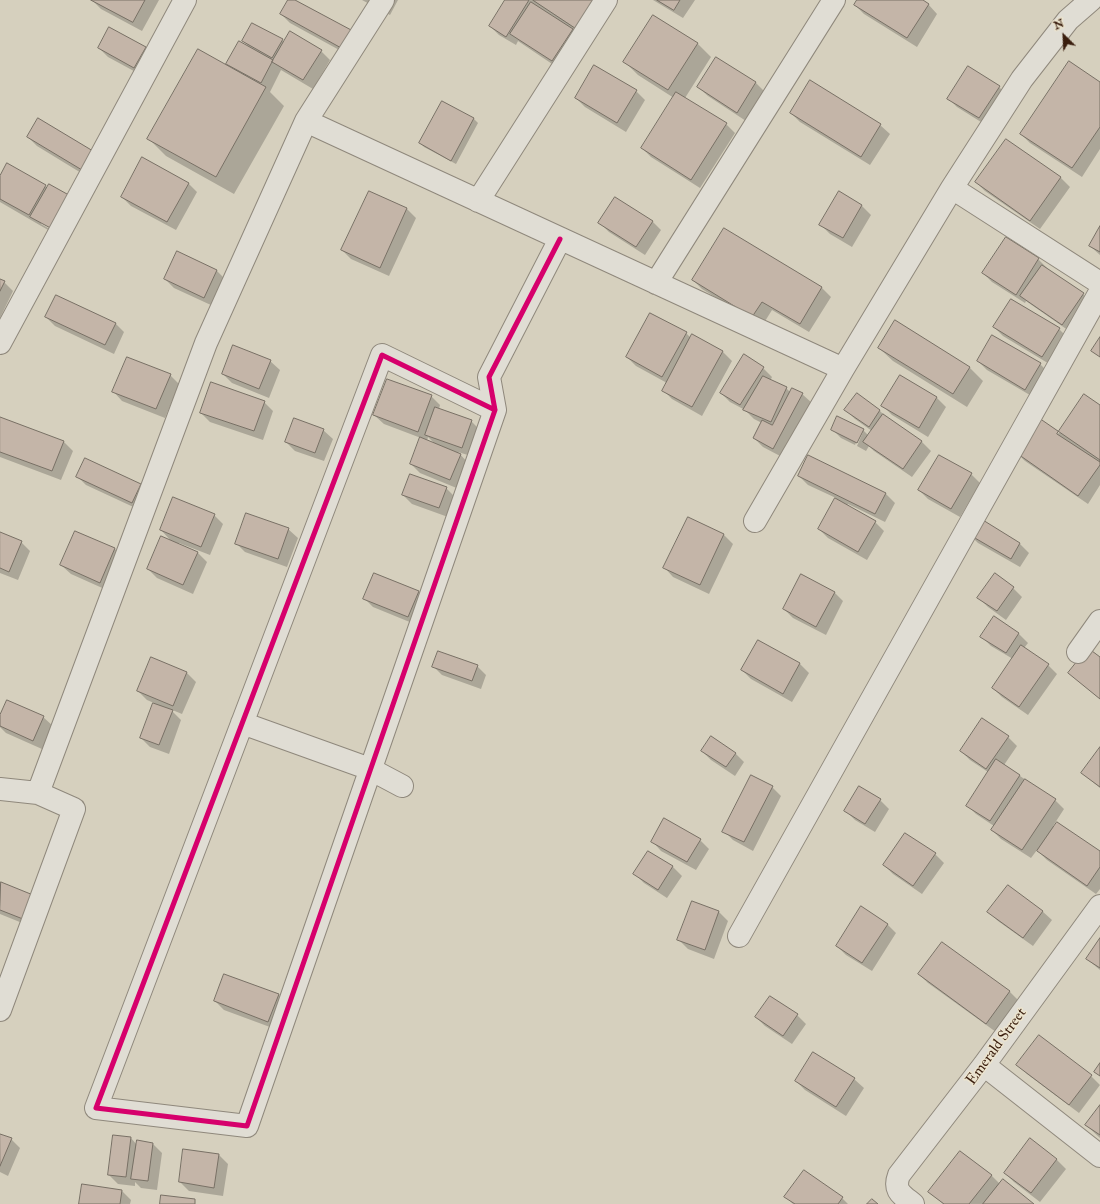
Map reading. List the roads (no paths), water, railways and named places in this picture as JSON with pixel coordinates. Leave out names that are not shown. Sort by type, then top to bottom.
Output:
[{"type":"street","points":[[0,343],[185,0]]},
{"type":"street","points":[[38,793],[206,342],[306,121],[383,0]]},
{"type":"street","points":[[478,201],[606,0]]},
{"type":"street","points":[[656,283],[834,0]]},
{"type":"street","points":[[755,521],[843,369],[952,188],[1022,79],[1068,20],[1091,0]]},
{"type":"street","points":[[306,121],[843,369]]},
{"type":"street","points":[[952,188],[1100,283]]},
{"type":"street","points":[[495,410],[382,355],[96,1108],[247,1126],[495,410],[489,377],[560,238]]},
{"type":"street","points":[[739,936],[1100,292]]},
{"type":"street","points":[[1078,652],[1100,621]]},
{"type":"street","points":[[242,722],[370,770],[402,786]]},
{"type":"street","points":[[0,789],[38,793],[74,809],[0,1010]]},
{"type":"street","name":"Emerald Street","points":[[913,1204],[897,1189],[896,1182],[899,1175],[984,1066],[1100,906]]},
{"type":"street","points":[[984,1066],[1100,1156]]}]
